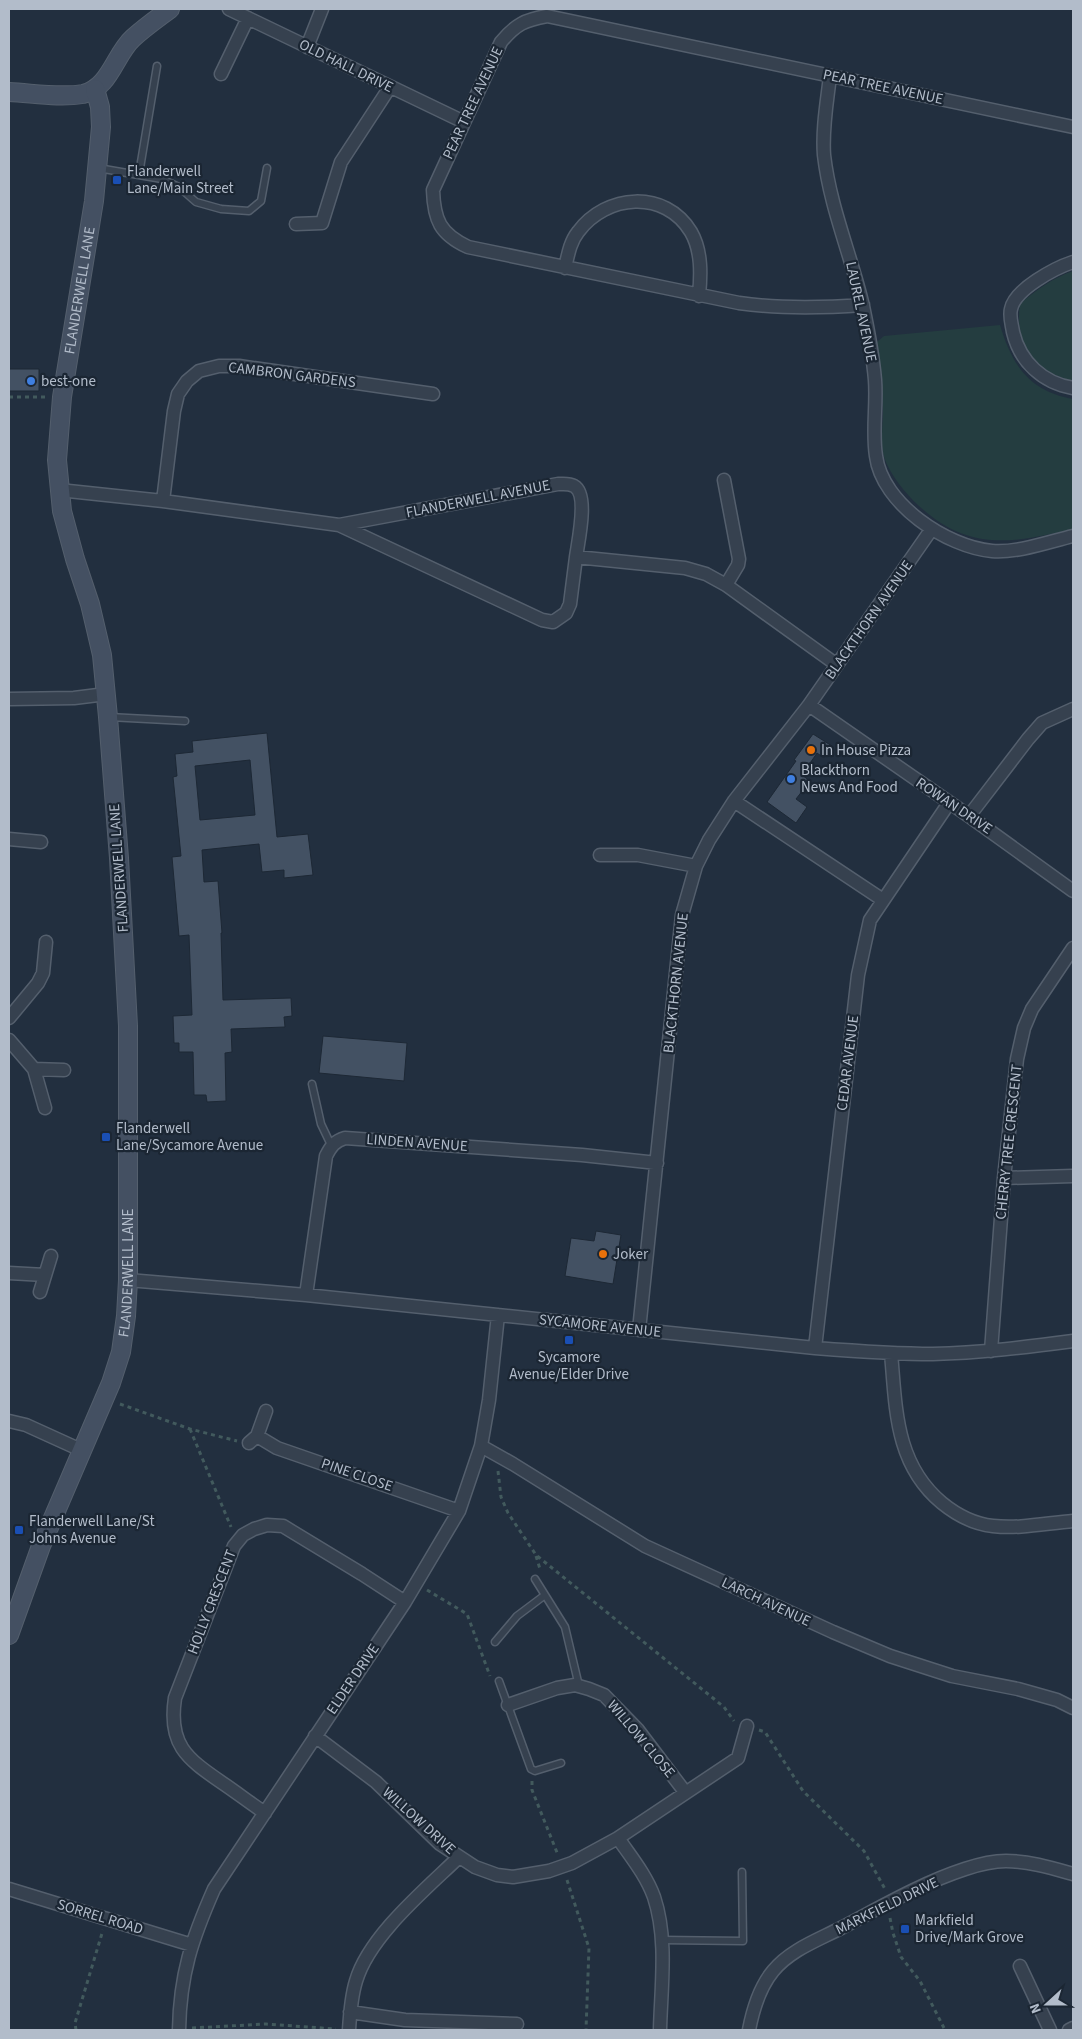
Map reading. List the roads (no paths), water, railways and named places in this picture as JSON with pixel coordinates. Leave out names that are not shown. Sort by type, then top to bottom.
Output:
[{"type":"street","points":[[9,92],[55,95],[83,94],[95,89],[112,71],[132,38],[170,9]]},
{"type":"street","name":"OLD HALL DRIVE","points":[[229,9],[464,122]]},
{"type":"street","points":[[307,47],[322,9]]},
{"type":"street","name":"PEAR TREE AVENUE","points":[[863,305],[768,307],[699,296],[468,247],[451,239],[440,226],[433,209],[433,190],[501,42],[511,29],[527,20],[547,16],[1073,127]]},
{"type":"street","points":[[221,74],[248,18]]},
{"type":"street","name":"LAUREL AVENUE","points":[[830,76],[825,121],[824,154],[830,190],[863,305],[875,380],[876,456],[880,472],[899,500],[931,530]]},
{"type":"street","points":[[296,224],[322,223],[341,162],[390,87]]},
{"type":"street","name":"FLANDERWELL LANE","points":[[9,1635],[41,1546],[105,1398],[121,1352],[126,1316],[128,1280],[128,1026],[119,858],[108,717],[102,655],[90,604],[62,511],[58,460],[62,397],[93,209],[101,127],[100,107],[95,89]]},
{"type":"street","points":[[566,268],[570,246],[577,232],[588,220],[613,204],[629,201],[645,202],[658,206],[676,216],[691,232],[700,265],[699,296]]},
{"type":"street","points":[[1073,262],[1039,279],[1020,294],[1011,309],[1011,322],[1015,340],[1022,356],[1046,379],[1060,386],[1073,388]]},
{"type":"street","name":"CAMBRON GARDENS","points":[[163,501],[174,411],[178,394],[187,381],[199,372],[219,366],[239,366],[433,394]]},
{"type":"street","points":[[724,480],[739,559],[738,565],[726,585]]},
{"type":"street","name":"FLANDERWELL AVENUE","points":[[59,490],[163,501],[339,525],[542,620],[553,622],[566,613],[570,604],[582,505],[581,494],[574,486],[558,484],[339,525]]},
{"type":"street","points":[[931,530],[974,548],[993,551],[1010,550],[1073,536]]},
{"type":"street","name":"BLACKTHORN AVENUE","points":[[639,1330],[682,915],[696,866],[709,840],[734,801],[809,705],[931,530]]},
{"type":"street","points":[[576,557],[685,568],[706,574],[726,585],[837,665]]},
{"type":"street","points":[[9,699],[74,698],[106,694]]},
{"type":"street","name":"ROWAN DRIVE","points":[[809,705],[970,816],[1073,891]]},
{"type":"street","points":[[970,816],[1042,723],[1073,709]]},
{"type":"street","points":[[734,801],[883,900]]},
{"type":"street","name":"CEDAR AVENUE","points":[[815,1348],[858,975],[870,920],[949,803]]},
{"type":"street","points":[[9,839],[41,842]]},
{"type":"street","points":[[600,855],[638,855],[696,866]]},
{"type":"street","points":[[9,1018],[38,983],[43,973],[46,942]]},
{"type":"street","name":"CHERRY TREE CRESCENT","points":[[991,1351],[1004,1178],[1017,1059],[1024,1028],[1032,1009],[1073,948]]},
{"type":"street","points":[[9,1040],[34,1069],[44,1108]]},
{"type":"street","points":[[34,1069],[64,1070]]},
{"type":"street","name":"LINDEN AVENUE","points":[[331,1146],[337,1140],[345,1138],[582,1155],[657,1163]]},
{"type":"street","points":[[306,1295],[326,1156],[331,1146]]},
{"type":"street","points":[[1004,1178],[1073,1176]]},
{"type":"street","points":[[40,1292],[51,1256]]},
{"type":"street","points":[[9,1272],[45,1275]]},
{"type":"street","name":"SYCAMORE AVENUE","points":[[128,1280],[306,1295],[815,1348],[891,1353],[934,1354],[991,1351],[1073,1341]]},
{"type":"street","name":"ELDER DRIVE","points":[[179,2030],[184,1968],[214,1889],[405,1602],[459,1511],[480,1446],[489,1400],[498,1315]]},
{"type":"street","points":[[891,1353],[900,1436],[919,1481],[933,1496],[952,1511],[972,1522],[992,1526],[1008,1527],[1073,1521]]},
{"type":"street","name":"PINE CLOSE","points":[[266,1411],[253,1439],[459,1511]]},
{"type":"street","points":[[9,1420],[26,1425],[81,1450]]},
{"type":"street","name":"LARCH AVENUE","points":[[480,1446],[645,1546],[841,1635],[890,1656],[952,1676],[1018,1689],[1057,1700],[1073,1708]]},
{"type":"street","name":"HOLLY CRESCENT","points":[[265,1813],[193,1763],[179,1742],[173,1714],[175,1698],[234,1546],[243,1535],[254,1528],[267,1525],[283,1526],[405,1602]]},
{"type":"street","name":"WILLOW CLOSE","points":[[508,1705],[557,1688],[579,1686],[604,1695],[638,1730],[685,1792]]},
{"type":"street","name":"WILLOW CLOSE","points":[[618,1838],[738,1758],[747,1726]]},
{"type":"street","name":"WILLOW DRIVE","points":[[315,1736],[376,1782],[440,1844],[475,1867],[497,1875],[513,1878],[531,1876],[562,1867],[618,1838]]},
{"type":"street","points":[[618,1838],[642,1873],[653,1896],[660,1918],[662,1940],[660,2030]]},
{"type":"street","points":[[349,2030],[350,2012],[356,1980],[364,1960],[408,1906],[459,1857]]},
{"type":"street","name":"MARKFIELD DRIVE","points":[[750,2030],[753,2010],[762,1988],[773,1971],[790,1954],[888,1904],[965,1869],[986,1864],[1006,1861],[1044,1865],[1073,1874]]},
{"type":"street","name":"SORREL ROAD","points":[[9,1889],[192,1945]]},
{"type":"street","points":[[1020,1966],[1050,2030]]},
{"type":"street","points":[[350,2012],[405,2020],[517,2024]]},
{"type":"street","points":[[1069,2030],[1073,2028]]},
{"type":"lane","points":[[139,174],[157,66]]},
{"type":"lane","points":[[97,168],[162,179],[179,187],[196,202],[221,209],[250,211],[261,201],[266,168]]},
{"type":"lane","points":[[108,717],[185,721]]},
{"type":"lane","points":[[312,1084],[321,1124],[331,1146]]},
{"type":"lane","points":[[535,1579],[564,1627],[579,1686]]},
{"type":"lane","points":[[496,1642],[518,1616],[545,1595]]},
{"type":"lane","points":[[499,1680],[531,1769],[535,1771],[561,1763]]},
{"type":"lane","points":[[662,1940],[743,1940],[742,1872]]},
{"type":"place","name":"Flanderwell Lane/Main Street","points":[[117,180]]},
{"type":"place","name":"best-one","points":[[31,381]]},
{"type":"place","name":"In House Pizza","points":[[811,750]]},
{"type":"place","name":"Blackthorn News And Food","points":[[791,779]]},
{"type":"place","name":"Flanderwell Lane/Sycamore Avenue","points":[[106,1137]]},
{"type":"place","name":"Joker","points":[[603,1254]]},
{"type":"place","name":"Sycamore Avenue/Elder Drive","points":[[569,1340]]},
{"type":"place","name":"Flanderwell Lane/St Johns Avenue","points":[[19,1530]]},
{"type":"place","name":"Markfield Drive/Mark Grove","points":[[905,1929]]}]
